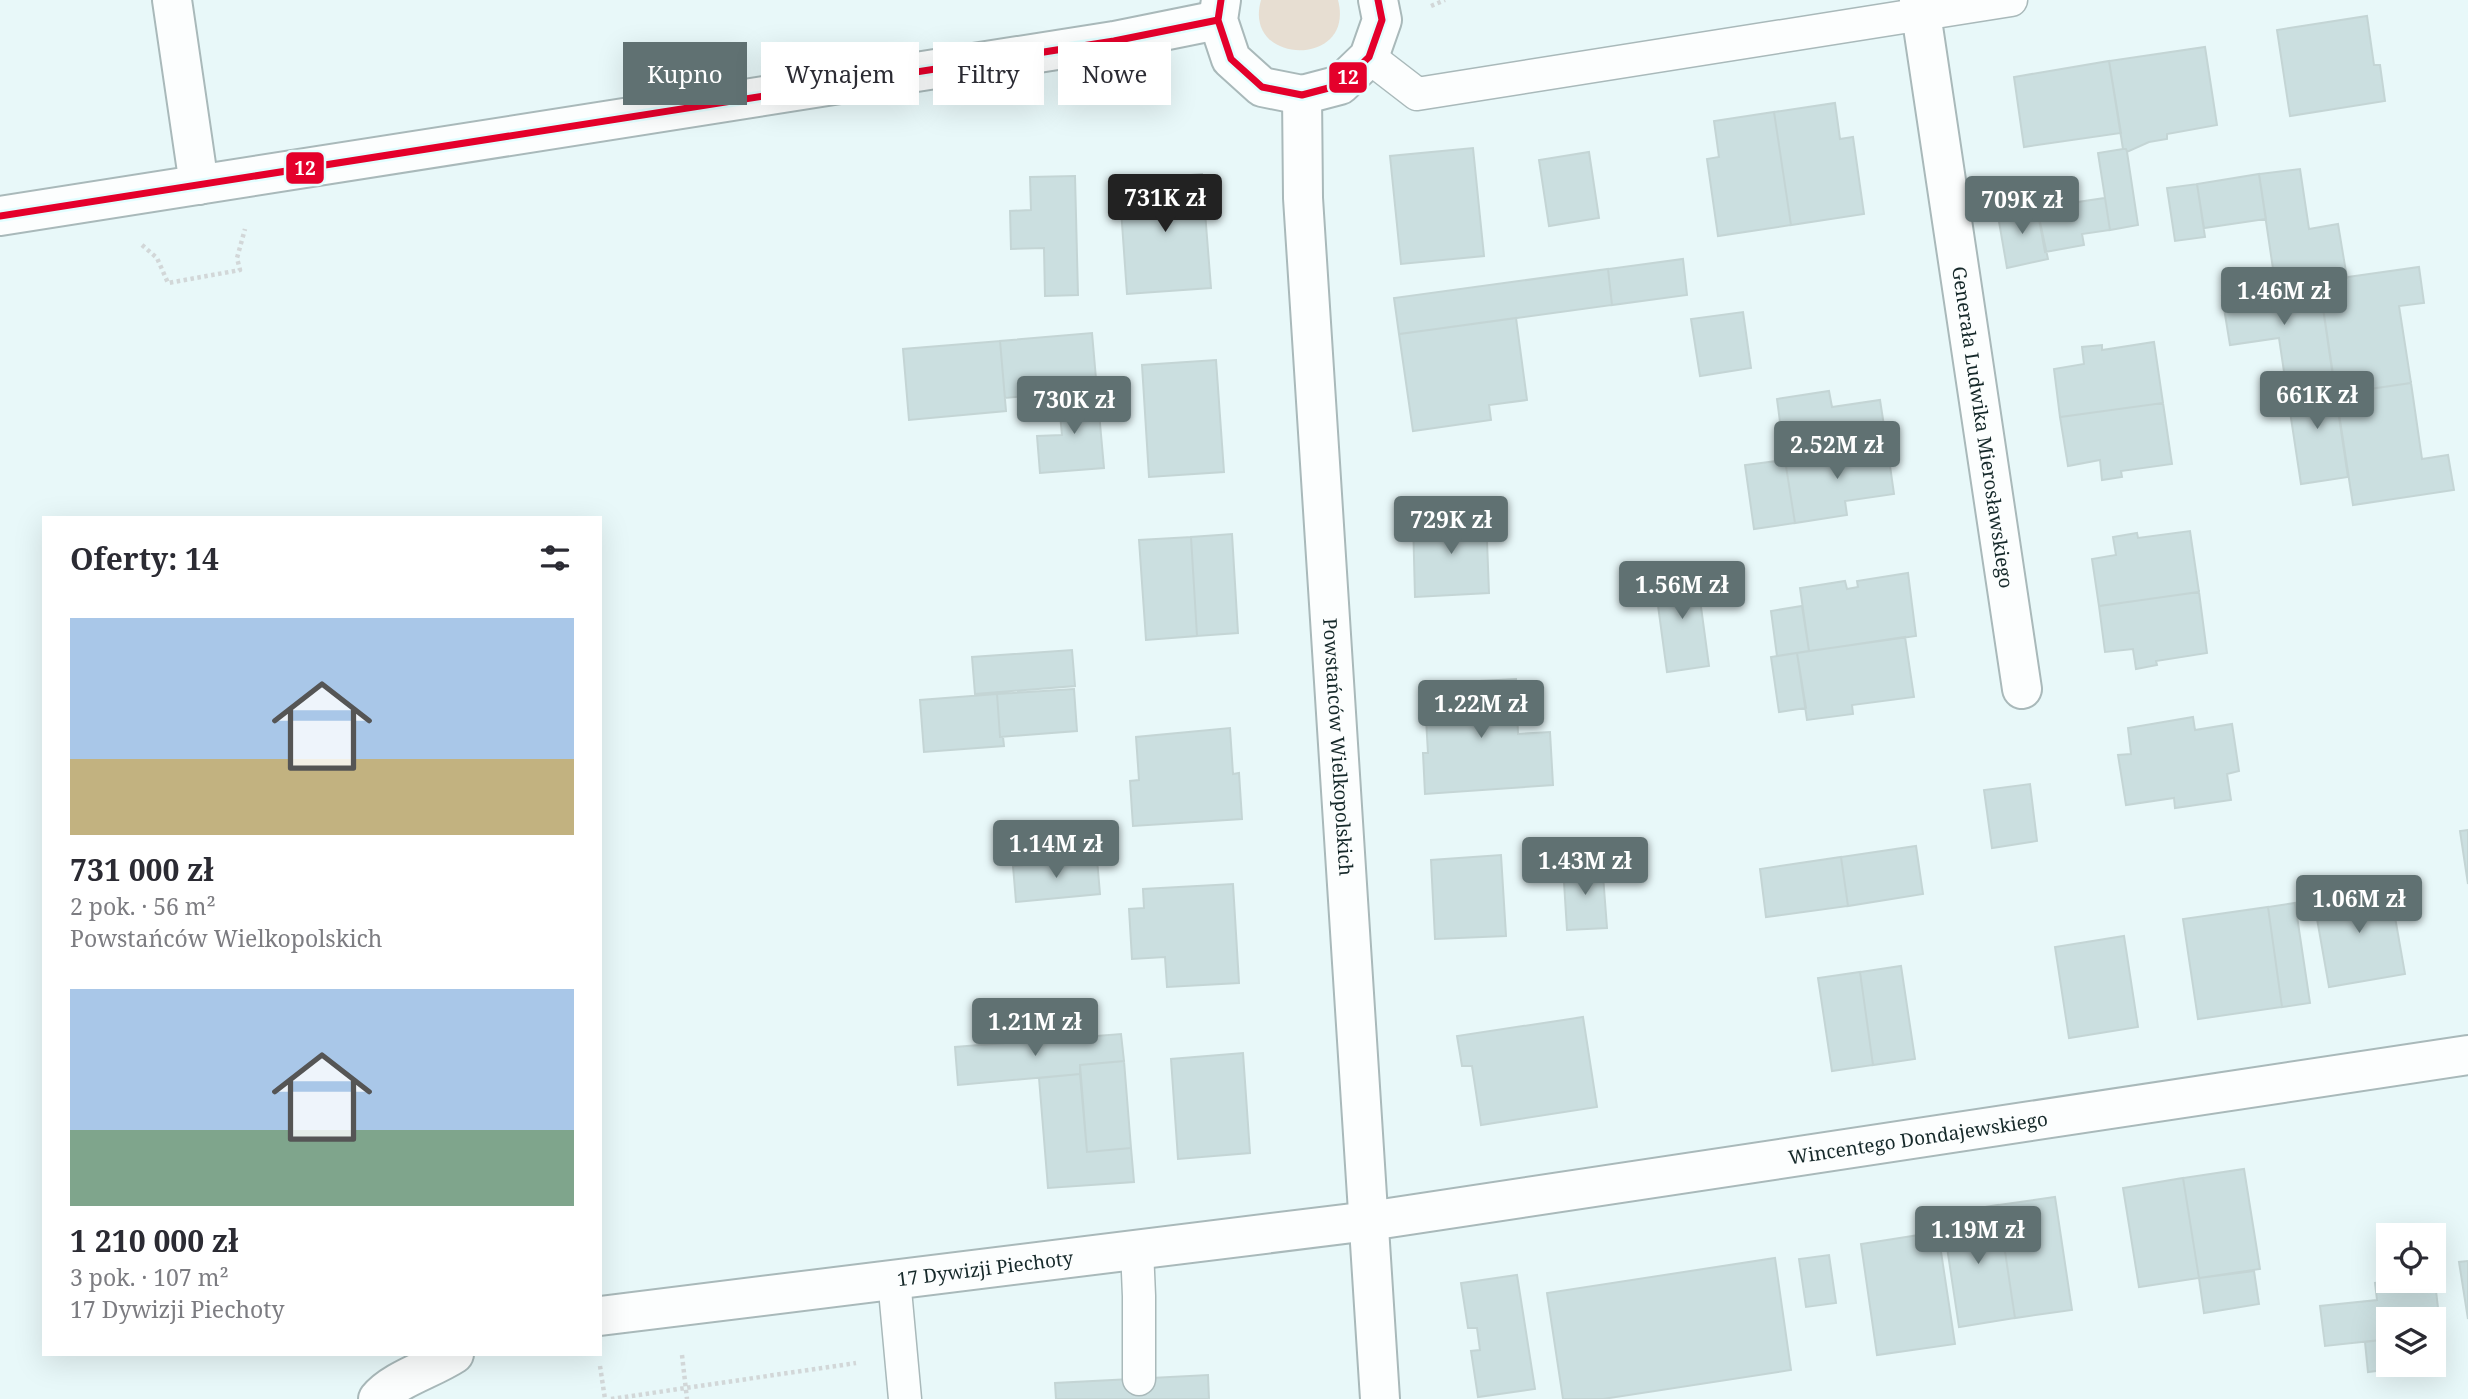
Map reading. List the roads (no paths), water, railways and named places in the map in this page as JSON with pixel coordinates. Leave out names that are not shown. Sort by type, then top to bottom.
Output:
[{"type":"street","points":[[172,0],[199,185]]},
{"type":"street","points":[[0,216],[1114,41],[1219,10],[1231,59],[1262,87],[1302,95],[1340,85],[1369,57],[1382,20],[1378,0]]},
{"type":"street","name":"Generała Ludwika Mierosławskiego","points":[[1920,7],[2022,690]]},
{"type":"street","name":"Powstańców Wielkopolskich","points":[[1302,95],[1303,198],[1380,1399]]},
{"type":"street","name":"Wincentego Dondajewskiego","points":[[1369,1221],[2468,1055]]},
{"type":"street","name":"17 Dywizji Piechoty","points":[[602,1316],[1369,1221]]},
{"type":"street","points":[[377,1399],[386,1388],[435,1367],[451,1356]]},
{"type":"lane","points":[[1369,57],[1417,94],[1920,7],[2011,0]]},
{"type":"lane","points":[[1137,1249],[1139,1379]]},
{"type":"lane","points":[[894,1279],[905,1399]]}]
